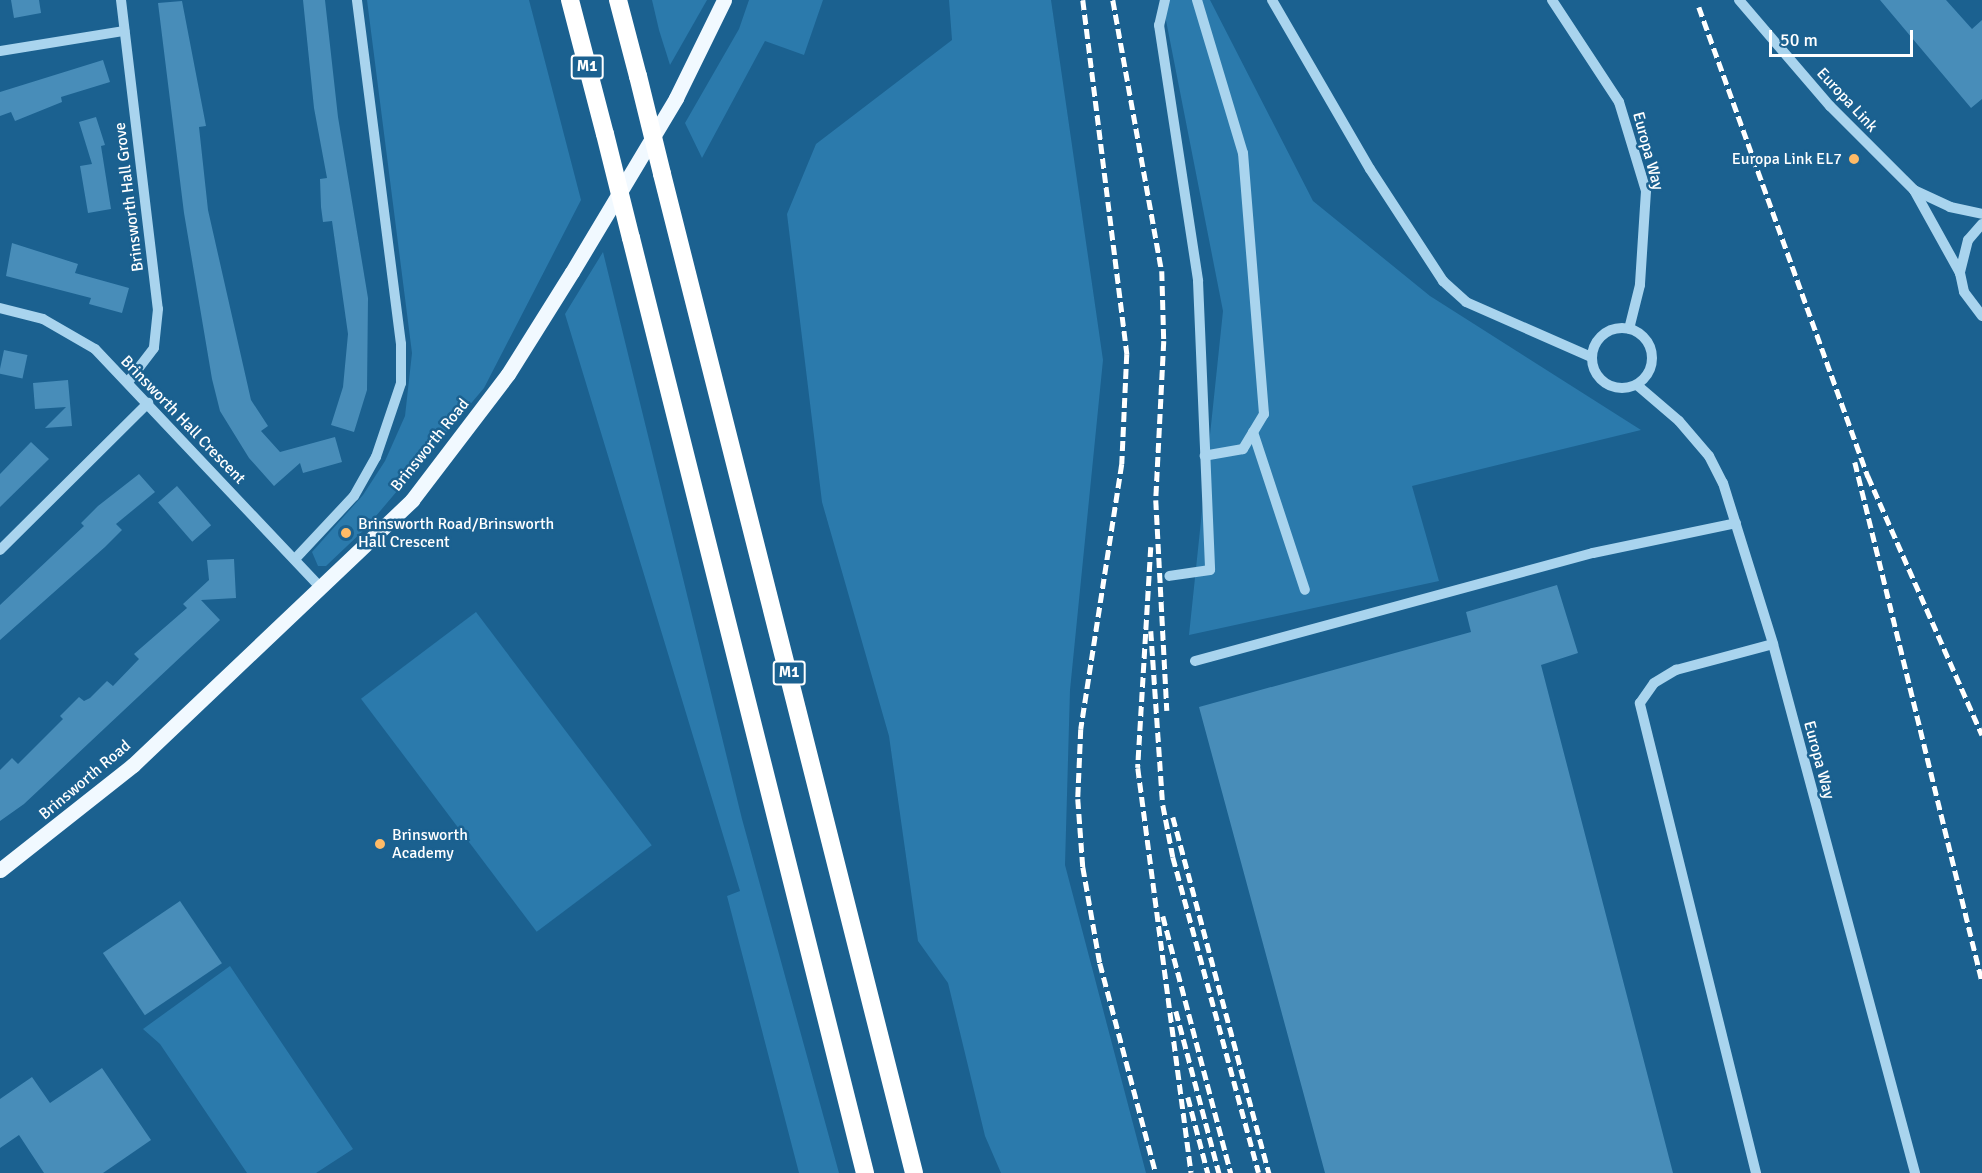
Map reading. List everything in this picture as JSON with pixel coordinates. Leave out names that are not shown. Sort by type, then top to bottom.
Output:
[{"type":"highway","name":"M1","points":[[570,0],[632,238],[865,1173]]},
{"type":"highway","name":"M1","points":[[618,0],[914,1173]]},
{"type":"main road","name":"Brinsworth Road","points":[[0,870],[107,788],[412,500],[508,374],[676,98],[724,0]]},
{"type":"street","name":"Brinsworth Hall Grove","points":[[121,0],[158,309],[154,348],[128,382]]},
{"type":"street","name":"Brinsworth Road","points":[[295,559],[354,495],[376,457],[401,382],[401,344],[357,0]]},
{"type":"street","points":[[1165,0],[1159,25],[1198,281],[1210,570],[1169,576]]},
{"type":"street","points":[[1197,0],[1243,153],[1263,414],[1243,449],[1205,456]]},
{"type":"street","points":[[1272,0],[1370,169],[1443,281],[1466,302],[1591,357],[1605,384],[1621,388],[1637,385],[1648,374],[1652,351],[1639,333],[1629,328],[1602,335],[1591,357]]},
{"type":"street","name":"Europa Way","points":[[1551,0],[1619,102],[1646,191],[1640,285],[1629,328]]},
{"type":"street","name":"Europa Link","points":[[1739,0],[1830,106],[1914,190],[1960,273],[1964,292],[1982,316]]},
{"type":"street","points":[[0,51],[124,31]]},
{"type":"street","name":"Europa Link","points":[[1914,190],[1950,207],[1982,214]]},
{"type":"street","points":[[1960,273],[1968,240],[1982,224]]},
{"type":"street","name":"Brinsworth Hall Crescent","points":[[0,308],[43,319],[71,333],[128,382],[321,588]]},
{"type":"street","name":"Europa Way","points":[[1637,385],[1709,456],[1736,522],[1773,644],[1915,1173]]},
{"type":"street","points":[[0,550],[148,403]]},
{"type":"street","points":[[1253,432],[1305,590]]},
{"type":"street","points":[[1195,661],[1593,553],[1736,522]]},
{"type":"street","points":[[1756,1173],[1640,703],[1654,683],[1676,670],[1773,644]]},
{"type":"shaded area","points":[[367,0],[529,0],[581,200],[484,388],[365,529],[326,566],[318,566],[312,552],[363,495],[385,461],[405,416],[412,353]]},
{"type":"shaded area","points":[[652,0],[707,0],[670,65],[659,30]]},
{"type":"shaded area","points":[[749,0],[823,0],[804,55],[765,41],[702,158],[685,123],[739,29]]},
{"type":"shaded area","points":[[949,0],[1051,0],[1103,360],[1070,690],[1065,865],[1146,1173],[1001,1173],[985,1136],[948,983],[918,941],[889,736],[822,502],[787,214],[816,144],[952,40]]},
{"type":"shaded area","points":[[1162,0],[1210,0],[1313,201],[1430,296],[1641,430],[1412,486],[1439,581],[1189,635],[1223,311]]},
{"type":"shaded area","points":[[603,252],[742,819],[839,1173],[799,1173],[727,896],[740,891],[565,314]]},
{"type":"shaded area","points":[[476,612],[652,845],[537,932],[361,699]]},
{"type":"shaded area","points":[[230,966],[353,1149],[316,1173],[247,1173],[160,1044],[143,1029]]},
{"type":"building","points":[[11,0],[39,0],[41,13],[14,18]]},
{"type":"building","points":[[303,0],[325,0],[338,117],[368,298],[367,390],[354,432],[331,425],[343,387],[348,334],[332,221],[323,222],[320,179],[327,178],[314,108]]},
{"type":"building","points":[[1880,0],[1946,0],[1972,29],[1982,20],[1982,99],[1971,108]]},
{"type":"building","points":[[182,1],[206,126],[199,127],[208,210],[251,400],[268,426],[261,431],[280,452],[335,437],[342,462],[303,473],[300,463],[274,486],[249,458],[220,411],[212,379],[184,213],[158,3]]},
{"type":"building","points":[[103,60],[110,82],[61,97],[62,102],[15,121],[11,112],[0,116],[0,92]]},
{"type":"building","points":[[96,117],[105,145],[101,146],[111,209],[88,213],[80,166],[92,164],[79,122]]},
{"type":"building","points":[[12,243],[78,264],[75,273],[129,288],[122,313],[89,304],[91,298],[6,276]]},
{"type":"building","points":[[4,350],[27,355],[22,378],[0,374]]},
{"type":"building","points":[[68,380],[72,426],[45,428],[66,407],[35,409],[33,383]]},
{"type":"building","points":[[31,442],[49,459],[0,507],[0,474]]},
{"type":"building","points":[[139,474],[155,492],[116,524],[122,530],[105,547],[0,640],[0,605],[84,526],[81,523],[98,506]]},
{"type":"building","points":[[177,486],[211,525],[192,542],[158,502]]},
{"type":"building","points":[[234,559],[236,598],[201,600],[220,620],[24,804],[0,821],[0,770],[12,758],[18,764],[63,719],[60,716],[79,697],[84,701],[90,698],[107,681],[113,686],[139,659],[134,654],[187,608],[183,604],[209,580],[207,560]]},
{"type":"building","points":[[1557,585],[1578,653],[1541,665],[1673,1173],[1325,1173],[1199,707],[1471,632],[1466,612]]},
{"type":"building","points":[[180,901],[222,963],[145,1015],[103,953]]},
{"type":"building","points":[[102,1068],[151,1140],[103,1173],[44,1173],[19,1135],[0,1148],[0,1099],[32,1077],[50,1103]]},
{"type":"railway","points":[[1083,0],[1127,354],[1122,464],[1081,729],[1078,799],[1083,867],[1100,963],[1156,1173]]},
{"type":"railway","points":[[1113,0],[1162,271],[1164,341],[1156,500],[1167,711]]},
{"type":"railway","points":[[1699,7],[1868,476],[1982,735]]},
{"type":"railway","points":[[1855,462],[1982,981]]},
{"type":"railway","points":[[1151,547],[1138,768],[1191,1173]]},
{"type":"railway","points":[[1151,631],[1163,805],[1173,857],[1259,1173]]},
{"type":"railway","points":[[1173,817],[1269,1173]]},
{"type":"railway","points":[[1163,916],[1231,1173]]},
{"type":"railway","points":[[1176,1011],[1219,1173]]},
{"type":"railway","points":[[1188,1097],[1208,1173]]},
{"type":"place","name":"Europa Link EL7","points":[[1854,159]]},
{"type":"place","name":"Brinsworth Road/Brinsworth Hall Crescent","points":[[346,533]]},
{"type":"place","name":"Brinsworth Academy","points":[[380,844]]}]
